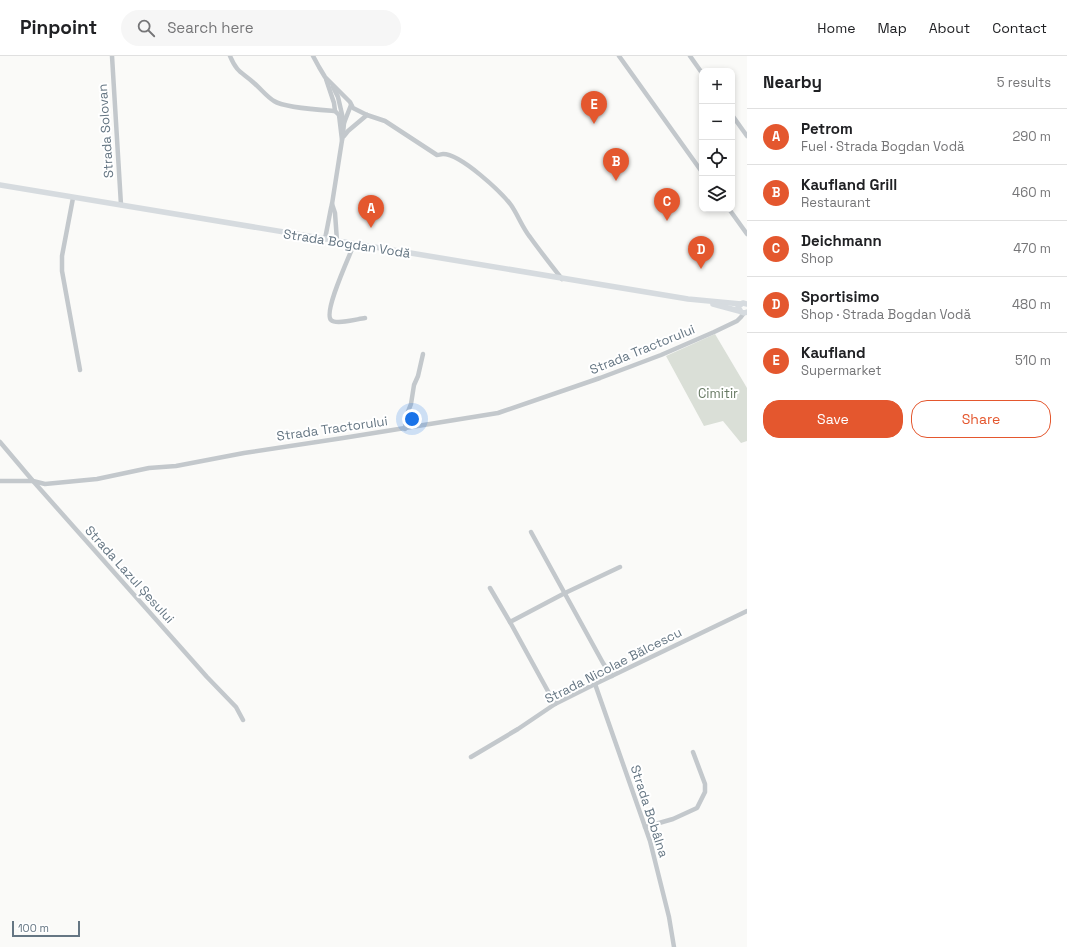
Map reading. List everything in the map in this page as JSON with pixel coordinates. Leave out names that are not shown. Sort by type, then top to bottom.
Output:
[{"type":"main road","name":"Strada Bogdan Vodă","points":[[0,186],[562,279],[695,300],[744,304]]},
{"type":"main road","name":"Strada Bogdan Vodă","points":[[695,300],[743,312]]},
{"type":"main road","points":[[743,312],[738,307],[744,304]]},
{"type":"street","name":"Strada Solovan","points":[[112,56],[121,206]]},
{"type":"street","points":[[230,56],[233,64],[239,72],[279,104],[335,111]]},
{"type":"street","points":[[313,56],[335,91],[344,123]]},
{"type":"street","points":[[619,56],[699,168]]},
{"type":"street","points":[[690,56],[699,69]]},
{"type":"street","points":[[325,77],[334,103],[335,111],[339,115],[342,140]]},
{"type":"street","points":[[325,77],[350,102],[353,108],[367,115],[385,121],[437,155],[443,154],[458,159],[481,176],[501,194],[514,210],[524,229],[562,279]]},
{"type":"street","points":[[334,103],[341,111]]},
{"type":"street","points":[[325,239],[332,204],[344,123],[351,105]]},
{"type":"street","points":[[342,140],[348,131],[367,115]]},
{"type":"street","points":[[735,119],[747,136]]},
{"type":"street","points":[[74,198],[62,256],[62,271],[80,370]]},
{"type":"street","points":[[332,204],[335,213],[337,241]]},
{"type":"street","points":[[731,212],[747,234]]},
{"type":"street","points":[[354,244],[330,305],[329,317],[331,320],[336,322],[365,318]]},
{"type":"street","name":"Strada Tractorului","points":[[0,480],[33,481],[45,484],[97,479],[149,468],[176,466],[244,453],[405,429],[498,413],[600,378],[661,355],[737,321],[743,312]]},
{"type":"street","points":[[405,429],[407,414],[423,354]]},
{"type":"street","name":"Strada Lazul Șesului","points":[[0,442],[207,677],[236,707],[243,720]]},
{"type":"street","points":[[531,532],[603,663],[612,676]]},
{"type":"street","points":[[510,622],[565,593],[620,567]]},
{"type":"street","points":[[490,588],[555,704]]},
{"type":"street","name":"Strada Nicolae Bălcescu","points":[[472,757],[555,704],[747,611]]},
{"type":"street","name":"Strada Bobâlna","points":[[595,684],[650,841],[669,917],[674,947]]},
{"type":"street","points":[[645,827],[673,819],[697,808],[705,792],[705,784],[693,752]]},
{"type":"green space","name":"Cimitir","points":[[715,334],[747,388],[747,441],[741,443],[723,421],[704,426],[666,356]]},
{"type":"place","name":"Kaufland","points":[[594,124]]},
{"type":"place","name":"Kaufland Grill","points":[[616,181]]},
{"type":"place","name":"Deichmann","points":[[667,221]]},
{"type":"place","name":"Petrom","points":[[371,228]]},
{"type":"place","name":"Sportisimo","points":[[701,269]]}]
